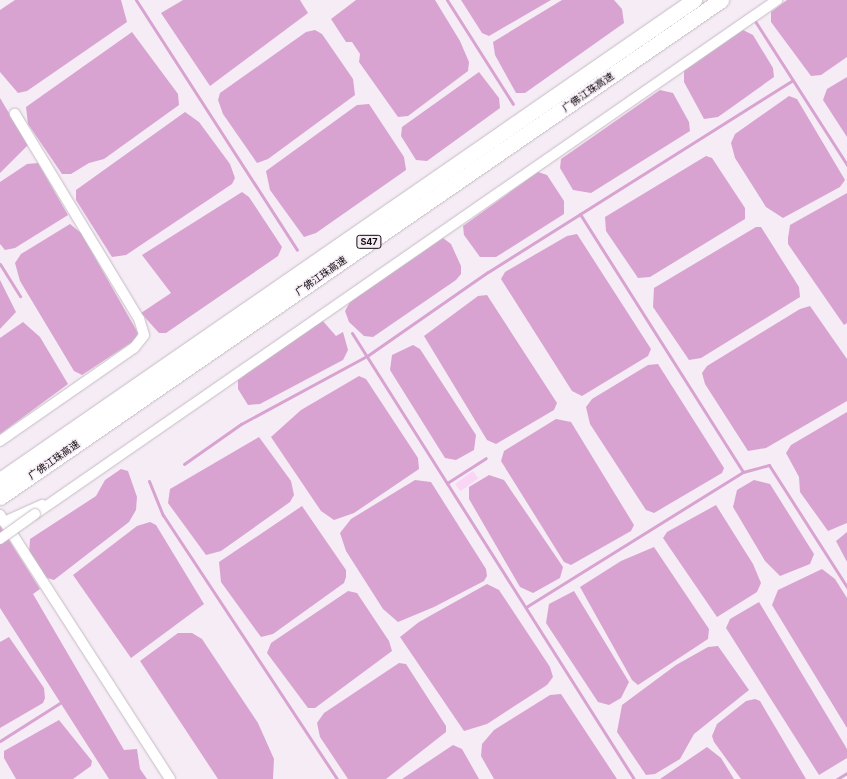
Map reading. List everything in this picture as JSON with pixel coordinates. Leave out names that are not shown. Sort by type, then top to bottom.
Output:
[{"type":"highway","name":"广佛江珠高速","points":[[0,497],[9,480],[694,0]]},
{"type":"highway","name":"广佛江珠高速","points":[[9,480],[721,0]]},
{"type":"street","points":[[0,539],[777,0]]},
{"type":"street","points":[[0,441],[134,348],[144,335],[139,319],[15,114]]},
{"type":"street","points":[[62,496],[2,519],[170,779]]},
{"type":"shaded area","points":[[15,0],[121,0],[127,22],[27,91],[18,93],[0,72],[0,10]]},
{"type":"shaded area","points":[[183,0],[300,0],[308,13],[210,86],[161,13]]},
{"type":"shaded area","points":[[356,0],[435,0],[460,41],[469,62],[468,71],[408,116],[398,117],[359,62],[360,54],[352,42],[346,42],[331,19]]},
{"type":"shaded area","points":[[461,0],[551,0],[489,36],[482,33]]},
{"type":"shaded area","points":[[562,0],[614,0],[622,9],[624,23],[525,93],[516,93],[495,55],[493,42]]},
{"type":"shaded area","points":[[787,0],[847,0],[847,57],[821,75],[811,76],[771,22],[771,12]]},
{"type":"shaded area","points":[[315,30],[322,34],[353,79],[355,95],[268,159],[257,163],[223,114],[218,100],[220,93],[306,32]]},
{"type":"shaded area","points":[[743,30],[753,35],[773,68],[774,77],[718,117],[704,119],[684,82],[684,71]]},
{"type":"shaded area","points":[[132,32],[178,94],[179,105],[104,159],[89,163],[71,174],[62,174],[28,124],[26,107]]},
{"type":"shaded area","points":[[479,72],[499,98],[500,108],[427,161],[416,160],[401,136],[402,127]]},
{"type":"shaded area","points":[[847,77],[847,137],[823,100],[827,89]]},
{"type":"shaded area","points":[[660,90],[673,93],[689,122],[690,131],[591,193],[573,190],[560,168],[561,159]]},
{"type":"shaded area","points":[[789,96],[797,99],[845,180],[840,187],[783,218],[766,207],[735,158],[731,143],[735,134]]},
{"type":"shaded area","points":[[0,98],[28,145],[0,173]]},
{"type":"shaded area","points":[[369,104],[404,157],[406,170],[316,233],[304,237],[270,190],[266,171],[357,105]]},
{"type":"shaded area","points":[[185,112],[199,122],[230,164],[235,178],[232,184],[126,255],[112,257],[76,200],[76,190]]},
{"type":"shaded area","points":[[706,156],[712,158],[745,208],[745,219],[650,277],[638,278],[606,231],[605,217]]},
{"type":"shaded area","points":[[38,163],[68,215],[15,248],[5,250],[0,244],[0,182],[27,164]]},
{"type":"shaded area","points":[[538,172],[547,175],[564,201],[564,214],[496,257],[480,257],[464,235],[463,226]]},
{"type":"shaded area","points":[[242,192],[249,197],[282,247],[278,256],[166,333],[159,333],[141,313],[171,293],[142,255]]},
{"type":"shaded area","points":[[847,193],[847,323],[844,325],[788,244],[788,238],[790,225]]},
{"type":"shaded area","points":[[70,224],[81,233],[138,333],[135,340],[82,375],[74,371],[20,281],[15,263],[21,254]]},
{"type":"shaded area","points":[[756,227],[761,227],[799,287],[800,297],[701,358],[689,360],[653,307],[654,288]]},
{"type":"shaded area","points":[[577,234],[651,349],[648,356],[582,396],[572,391],[501,279],[505,272],[567,236]]},
{"type":"shaded area","points":[[443,238],[451,244],[461,266],[461,274],[456,280],[373,337],[364,336],[349,322],[345,311],[350,302]]},
{"type":"shaded area","points":[[0,280],[16,312],[0,329]]},
{"type":"shaded area","points":[[487,295],[557,403],[554,410],[496,444],[487,440],[424,336],[478,296]]},
{"type":"shaded area","points":[[810,306],[847,359],[847,401],[766,448],[748,451],[705,384],[702,373],[707,366],[800,309]]},
{"type":"shaded area","points":[[322,320],[336,336],[343,332],[348,350],[343,360],[260,404],[248,405],[238,389],[238,379]]},
{"type":"shaded area","points":[[23,322],[40,337],[68,384],[0,434],[0,338]]},
{"type":"shaded area","points":[[413,345],[420,349],[476,435],[474,450],[456,460],[445,458],[390,370],[392,355]]},
{"type":"shaded area","points":[[658,364],[724,468],[722,473],[654,513],[646,510],[590,424],[586,407],[592,399],[648,365]]},
{"type":"shaded area","points":[[359,376],[366,379],[418,458],[419,469],[354,513],[334,520],[321,511],[271,437],[301,410]]},
{"type":"shaded area","points":[[847,412],[847,523],[828,531],[800,492],[799,477],[786,453],[791,445]]},
{"type":"shaded area","points":[[556,419],[571,422],[634,525],[631,531],[571,565],[564,562],[501,461],[504,451]]},
{"type":"shaded area","points":[[259,437],[291,481],[294,495],[290,502],[221,551],[206,555],[168,503],[170,489]]},
{"type":"shaded area","points":[[121,469],[128,471],[137,497],[136,510],[129,522],[54,580],[44,577],[29,554],[30,539],[96,496],[105,480]]},
{"type":"shaded area","points":[[473,471],[478,478],[460,491],[455,484]]},
{"type":"shaded area","points":[[489,475],[504,480],[563,567],[560,578],[533,593],[520,587],[469,499],[469,487]]},
{"type":"shaded area","points":[[415,480],[431,482],[486,569],[487,576],[484,581],[434,607],[398,622],[383,609],[346,551],[340,533],[351,519]]},
{"type":"shaded area","points":[[754,480],[770,484],[814,554],[810,564],[780,576],[765,561],[733,507],[737,490]]},
{"type":"shaded area","points":[[716,505],[753,564],[761,583],[757,592],[717,617],[663,538],[667,532]]},
{"type":"shaded area","points":[[302,506],[346,570],[346,577],[344,583],[273,634],[261,637],[221,582],[219,562]]},
{"type":"shaded area","points":[[150,522],[156,525],[204,604],[131,658],[73,575],[137,526]]},
{"type":"shaded area","points":[[0,526],[40,589],[33,594],[124,750],[137,749],[140,769],[147,779],[109,779],[0,608]]},
{"type":"shaded area","points":[[847,532],[847,562],[836,541]]},
{"type":"shaded area","points":[[654,547],[709,629],[708,639],[638,685],[632,680],[580,587],[621,561]]},
{"type":"shaded area","points":[[822,569],[835,579],[847,598],[847,728],[772,605],[778,590]]},
{"type":"shaded area","points":[[487,584],[499,590],[550,667],[553,677],[547,685],[487,724],[464,731],[400,637],[419,622]]},
{"type":"shaded area","points":[[348,591],[357,593],[389,641],[392,651],[315,708],[308,708],[267,653],[271,643]]},
{"type":"shaded area","points":[[574,591],[629,682],[621,698],[609,705],[598,702],[546,623],[549,604]]},
{"type":"shaded area","points":[[759,602],[847,749],[847,758],[819,775],[726,628],[730,619]]},
{"type":"shaded area","points":[[178,633],[192,633],[202,639],[258,723],[274,759],[273,779],[218,779],[140,661]]},
{"type":"shaded area","points":[[9,637],[44,688],[45,698],[43,703],[0,728],[0,642]]},
{"type":"shaded area","points":[[718,646],[749,690],[694,734],[680,759],[655,774],[646,775],[617,732],[622,705],[676,665],[708,647]]},
{"type":"shaded area","points":[[399,663],[406,664],[446,726],[446,732],[386,779],[348,779],[320,737],[317,723],[324,713]]},
{"type":"shaded area","points":[[561,694],[617,779],[494,779],[481,756],[482,744],[494,730],[550,695]]},
{"type":"shaded area","points":[[755,699],[760,701],[806,779],[741,779],[714,742],[712,736],[717,724],[746,701]]},
{"type":"shaded area","points":[[59,720],[92,761],[91,766],[73,779],[16,779],[4,758],[4,751]]},
{"type":"shaded area","points":[[453,745],[462,749],[479,779],[402,779]]},
{"type":"shaded area","points":[[707,747],[721,758],[734,779],[660,779]]},
{"type":"waterway","points":[[136,0],[297,250]]},
{"type":"waterway","points":[[447,0],[513,104]]},
{"type":"waterway","points":[[755,21],[847,165]]},
{"type":"waterway","points":[[184,464],[241,424],[367,356],[488,272],[793,80]]},
{"type":"waterway","points":[[580,214],[743,472]]},
{"type":"waterway","points":[[0,264],[20,296]]},
{"type":"waterway","points":[[352,333],[634,779]]},
{"type":"waterway","points":[[447,483],[486,458]]},
{"type":"waterway","points":[[526,607],[743,472],[769,465],[847,587]]},
{"type":"waterway","points":[[149,481],[163,515],[337,779]]},
{"type":"waterway","points":[[0,741],[63,701]]},
{"type":"waterway","points":[[837,779],[847,773]]}]
